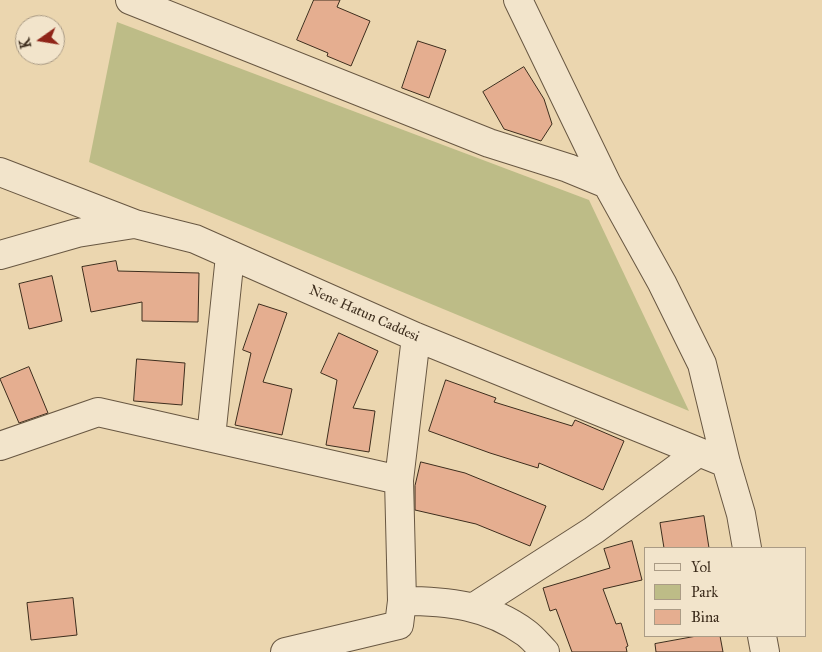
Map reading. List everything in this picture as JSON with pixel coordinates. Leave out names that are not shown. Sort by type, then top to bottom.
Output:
[{"type":"street","points":[[130,0],[489,143],[568,168],[607,184]]},
{"type":"street","points":[[518,0],[607,184],[662,283],[702,364],[726,463],[741,514],[747,547]]},
{"type":"street","name":"Nene Hatun Caddesi","points":[[0,172],[135,224],[195,239],[416,337],[726,463]]},
{"type":"street","points":[[0,255],[77,233],[135,224]]},
{"type":"street","points":[[211,437],[230,256]]},
{"type":"street","points":[[285,652],[399,625],[402,601],[399,480],[416,337]]},
{"type":"street","points":[[0,446],[98,412],[399,480]]},
{"type":"street","points":[[474,607],[594,530],[699,452]]},
{"type":"street","points":[[402,601],[432,601],[474,607],[503,618],[528,634],[545,652]]},
{"type":"street","points":[[762,637],[765,652]]},
{"type":"green space","points":[[117,22],[589,200],[689,411],[89,162]]},
{"type":"building","points":[[314,0],[340,0],[337,7],[370,21],[351,66],[327,56],[328,53],[297,40]]},
{"type":"building","points":[[418,41],[446,50],[429,98],[402,88]]},
{"type":"building","points":[[524,67],[544,99],[552,124],[541,141],[504,129],[483,92]]},
{"type":"building","points":[[116,261],[118,271],[199,273],[198,322],[142,321],[142,302],[91,312],[82,267]]},
{"type":"building","points":[[52,276],[62,321],[29,329],[19,284]]},
{"type":"building","points":[[259,304],[287,313],[263,382],[292,389],[282,435],[235,425],[251,353],[243,350]]},
{"type":"building","points":[[339,333],[378,351],[353,408],[375,411],[369,452],[326,445],[337,380],[321,373]]},
{"type":"building","points":[[137,359],[185,363],[182,405],[134,401]]},
{"type":"building","points":[[29,367],[48,413],[19,423],[0,379]]},
{"type":"building","points":[[446,380],[496,398],[494,402],[572,426],[575,420],[624,441],[603,490],[539,463],[538,468],[429,431]]},
{"type":"building","points":[[421,462],[465,473],[546,506],[530,546],[476,524],[415,510],[415,486]]},
{"type":"building","points":[[704,516],[709,547],[664,547],[660,523]]},
{"type":"building","points":[[632,541],[642,580],[603,589],[616,624],[621,623],[628,646],[626,647],[627,652],[572,652],[556,609],[550,611],[543,588],[610,568],[604,549]]},
{"type":"building","points":[[73,598],[77,635],[31,640],[27,603]]},
{"type":"building","points":[[692,637],[720,637],[723,652],[656,652],[655,644]]}]
